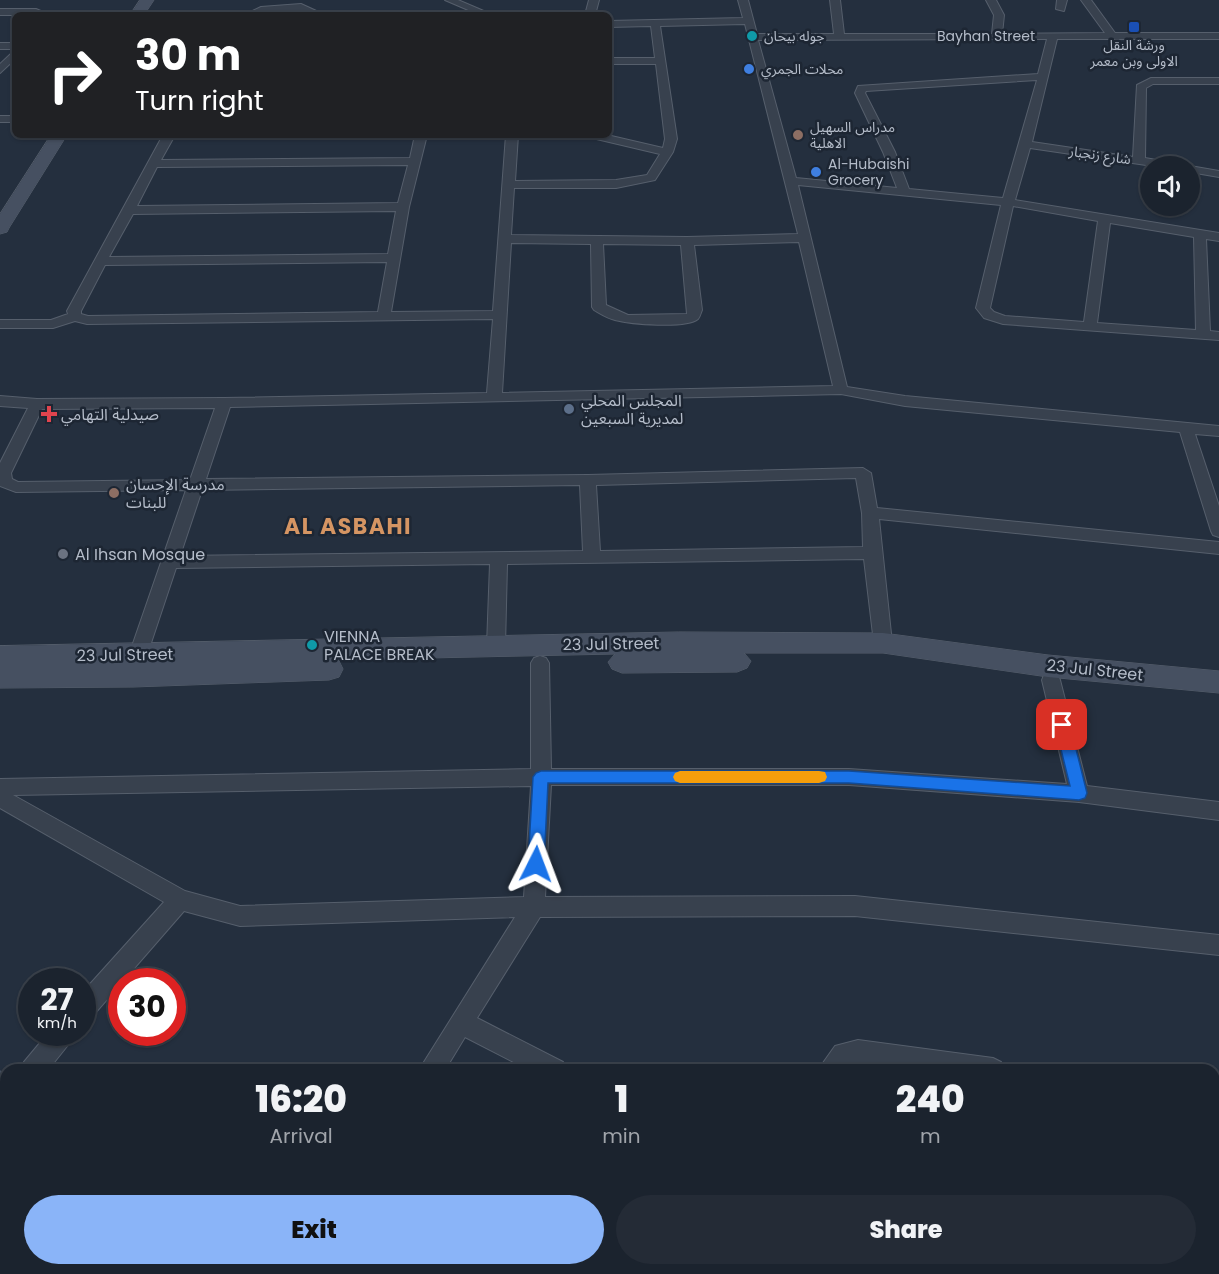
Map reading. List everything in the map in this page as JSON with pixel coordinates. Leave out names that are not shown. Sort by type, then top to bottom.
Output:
[{"type":"street","points":[[450,0],[480,12]]},
{"type":"street","points":[[743,0],[791,181],[841,390]]},
{"type":"street","points":[[835,0],[839,36]]},
{"type":"street","points":[[991,0],[999,15],[997,36]]},
{"type":"street","points":[[1086,0],[1111,35]]},
{"type":"street","points":[[256,12],[304,4]]},
{"type":"street","points":[[12,12],[36,12]]},
{"type":"street","points":[[612,24],[749,21]]},
{"type":"street","points":[[509,185],[616,184],[651,178],[667,152],[671,139],[655,24]]},
{"type":"street","points":[[1053,36],[1026,144],[1008,202],[983,308],[989,315],[1003,320],[1219,336]]},
{"type":"street","name":"Bayhan Street","points":[[753,37],[1219,36]]},
{"type":"street","points":[[0,70],[12,56]]},
{"type":"street","points":[[612,61],[659,61]]},
{"type":"street","points":[[904,191],[889,152],[860,93],[862,88],[1041,77]]},
{"type":"street","points":[[1139,161],[1141,87],[1144,83],[1151,81],[1219,81]]},
{"type":"street","points":[[0,228],[57,138]]},
{"type":"street","points":[[75,316],[74,311],[168,138]]},
{"type":"street","points":[[384,316],[403,207],[420,138]]},
{"type":"street","points":[[494,398],[512,138]]},
{"type":"street","points":[[605,138],[667,152]]},
{"type":"street","name":"شارع زنجبار","points":[[1026,144],[1139,161]]},
{"type":"street","points":[[155,164],[415,161]]},
{"type":"street","points":[[1200,171],[1219,174]]},
{"type":"street","points":[[791,181],[1008,202],[1219,237]]},
{"type":"street","points":[[130,210],[403,207]]},
{"type":"street","points":[[1090,326],[1104,218]]},
{"type":"street","points":[[1200,234],[1203,334]]},
{"type":"street","points":[[506,239],[687,241],[804,238]]},
{"type":"street","points":[[597,241],[599,307],[607,314],[621,318],[684,319],[693,316],[695,310],[687,241]]},
{"type":"street","points":[[103,261],[395,258]]},
{"type":"street","points":[[0,324],[53,324],[75,316],[87,320],[498,315]]},
{"type":"street","points":[[0,401],[37,404],[224,403],[841,390],[905,401],[1219,431]]},
{"type":"street","points":[[135,666],[224,403]]},
{"type":"street","points":[[37,404],[3,473],[5,482],[16,487],[588,480],[863,473],[870,513],[872,553],[883,643]]},
{"type":"street","points":[[1186,428],[1219,531]]},
{"type":"street","points":[[588,480],[592,556]]},
{"type":"street","points":[[870,513],[1219,548]]},
{"type":"street","points":[[171,562],[872,553]]},
{"type":"street","points":[[496,646],[499,559]]},
{"type":"street","name":"23 Jul Street","points":[[0,677],[135,666],[496,646],[679,642],[883,643],[1049,673],[1219,698]]},
{"type":"street","name":"23 Jul Street","points":[[0,657],[135,666],[875,659],[1049,673],[1219,682]]},
{"type":"street","points":[[435,1064],[534,907],[541,777],[540,663]]},
{"type":"street","points":[[1049,673],[1079,793]]},
{"type":"street","points":[[0,787],[541,777],[849,777],[1079,793],[1219,811]]},
{"type":"street","points":[[0,798],[180,900],[240,916],[534,907],[855,906],[1219,945]]},
{"type":"street","points":[[96,995],[180,900]]},
{"type":"street","points":[[461,1022],[543,1064]]},
{"type":"street","points":[[37,1064],[52,1046]]},
{"type":"street","points":[[835,1064],[843,1053],[858,1052],[948,1064]]},
{"type":"slow traffic","points":[[680,777],[819,777]]},
{"type":"place","name":"ورشة النقل الاولى وبن معمر","points":[[1134,27]]},
{"type":"place","name":"جوله بيحان","points":[[752,36]]},
{"type":"place","name":"محلات الجمري","points":[[749,69]]},
{"type":"place","name":"مدراس السهيل الاهلية","points":[[798,135]]},
{"type":"place","name":"Al-Hubaishi Grocery","points":[[816,172]]},
{"type":"place","name":"المجلس المحلي لمديرية السبعين","points":[[569,409]]},
{"type":"place","name":"صيدلية التهامي","points":[[49,414]]},
{"type":"place","name":"مدرسة الإحسان للبنات","points":[[114,493]]},
{"type":"place","name":"Al Ihsan Mosque","points":[[63,554]]},
{"type":"place","name":"VIENNA PALACE BREAK","points":[[312,645]]},
{"type":"district","name":"AL ASBAHI","points":[[348,526]]},
{"type":"route","points":[[536,864],[541,777],[849,777],[1079,793],[1062,725]]}]
